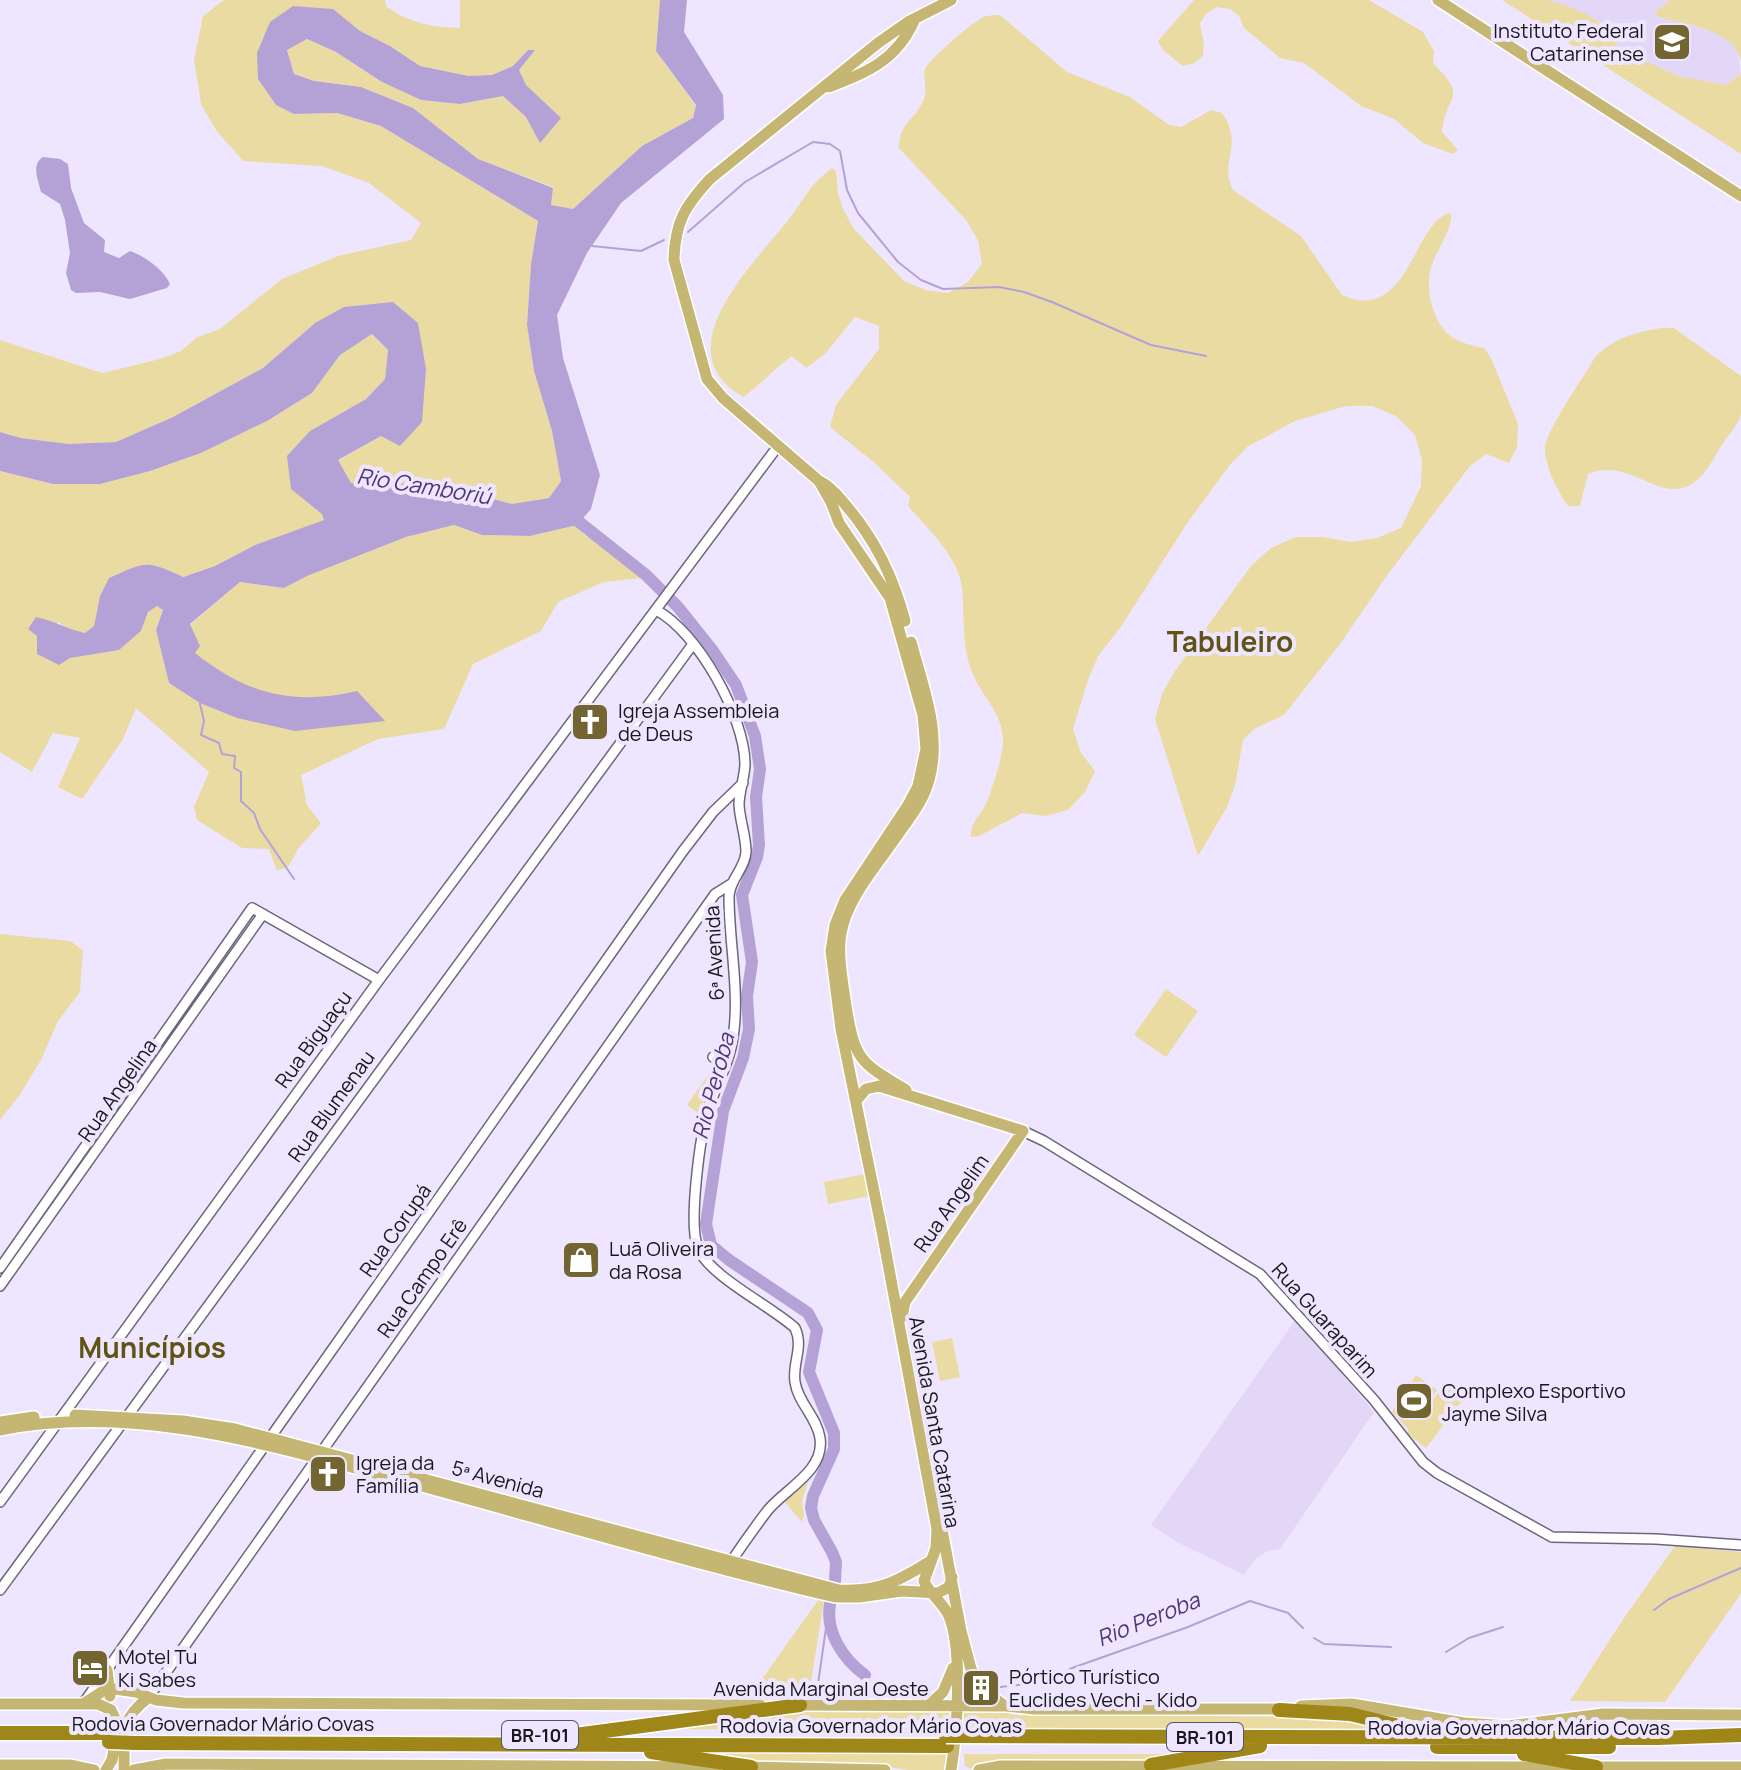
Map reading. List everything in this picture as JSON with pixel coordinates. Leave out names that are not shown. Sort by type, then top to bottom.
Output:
[{"type":"highway","points":[[579,1740],[800,1705]]},
{"type":"highway","points":[[1279,1710],[1350,1714],[1448,1737]]},
{"type":"highway","name":"Rodovia Governador Mário Covas","points":[[0,1742],[111,1732]]},
{"type":"highway","name":"Rodovia Governador Mário Covas","points":[[0,1733],[111,1732],[131,1743],[1741,1735]]},
{"type":"highway","points":[[579,1740],[751,1767]]},
{"type":"highway","name":"Rodovia Governador Mário Covas","points":[[955,1741],[1260,1746],[1741,1745]]},
{"type":"highway","points":[[1151,1765],[1260,1746]]},
{"type":"highway","points":[[1500,1747],[1596,1767]]},
{"type":"main road","name":"Avenida Santa Catarina","points":[[825,88],[828,82],[878,43],[951,0]]},
{"type":"main road","points":[[1438,0],[1741,196]]},
{"type":"main road","name":"Avenida Santa Catarina","points":[[866,1065],[857,1052],[852,1036],[841,967],[842,929],[863,886],[924,796],[934,749],[930,713],[895,584],[879,550],[829,486],[819,481],[723,398],[707,379],[674,260],[681,216],[689,201],[710,179],[825,88],[866,73],[888,56],[914,21]]},
{"type":"main road","points":[[878,43],[885,47],[888,56]]},
{"type":"main road","points":[[856,61],[866,73]]},
{"type":"main road","name":"Avenida Santa Catarina","points":[[819,481],[844,529],[886,589],[896,613],[923,715],[926,749],[918,786],[845,900],[832,937],[832,963],[841,1029],[937,1529],[936,1548],[924,1581],[948,1615],[954,1640],[955,1768]]},
{"type":"main road","points":[[844,529],[847,521],[856,517]]},
{"type":"main road","points":[[866,560],[875,558],[879,550]]},
{"type":"main road","name":"Rua Guaraparim","points":[[866,1065],[920,1098]]},
{"type":"main road","name":"Rua Guaraparim","points":[[856,1101],[869,1087],[879,1086],[1023,1131]]},
{"type":"main road","name":"Rua Angelim","points":[[909,1296],[1023,1131]]},
{"type":"main road","name":"Avenida Santa Catarina","points":[[909,1296],[902,1313],[961,1631],[971,1669],[985,1692],[1006,1706]]},
{"type":"main road","name":"5ª Avenida","points":[[0,1430],[60,1419]]},
{"type":"main road","name":"5ª Avenida","points":[[0,1422],[60,1419],[208,1424],[729,1565],[835,1597],[902,1591],[933,1593]]},
{"type":"main road","name":"5ª Avenida","points":[[729,1565],[849,1590],[894,1584],[930,1562]]},
{"type":"main road","points":[[933,1593],[946,1589],[952,1577]]},
{"type":"main road","points":[[927,1706],[943,1692],[956,1662]]},
{"type":"main road","points":[[107,1669],[111,1732]]},
{"type":"main road","points":[[107,1669],[136,1692]]},
{"type":"main road","points":[[83,1704],[108,1690]]},
{"type":"main road","name":"Avenida Marginal Oeste","points":[[108,1690],[136,1692],[148,1698],[183,1703],[1279,1710],[1303,1705],[1352,1704],[1464,1723],[1508,1726],[1603,1714],[1741,1715]]},
{"type":"main road","points":[[148,1698],[132,1710],[128,1718],[131,1743],[129,1763],[136,1769],[166,1764],[885,1770]]},
{"type":"main road","points":[[0,1704],[107,1707],[115,1750],[106,1770]]},
{"type":"main road","points":[[124,1770],[131,1743]]},
{"type":"main road","points":[[0,1765],[71,1765],[94,1770]]},
{"type":"main road","points":[[979,1770],[1001,1766],[1151,1765],[1741,1767]]},
{"type":"street","name":"Rua Biguaçu","points":[[0,1502],[379,980],[778,446]]},
{"type":"street","name":"6ª Avenida","points":[[659,606],[693,644],[717,681],[732,711],[743,751],[739,808],[746,854],[731,884],[729,900],[734,1028],[725,1065],[705,1120],[694,1238],[698,1250],[709,1264],[795,1328],[800,1342],[794,1380],[821,1441],[812,1467],[770,1508],[729,1565]]},
{"type":"street","name":"Rua Blumenau","points":[[0,1590],[693,644]]},
{"type":"street","name":"Rua Corupá","points":[[83,1704],[683,851],[713,812],[743,783]]},
{"type":"street","name":"Rua Campo Erê","points":[[148,1698],[715,894],[731,884]]},
{"type":"street","name":"Rua Angelina","points":[[0,1268],[93,1145],[263,914],[252,908],[93,1145],[0,1286]]},
{"type":"street","points":[[263,914],[379,980]]},
{"type":"street","points":[[713,1057],[725,1065]]},
{"type":"street","name":"Rua Guaraparim","points":[[1023,1131],[1260,1274],[1379,1406],[1423,1462],[1437,1473],[1552,1537],[1741,1545]]},
{"type":"shaded area","points":[[224,0],[385,0],[387,7],[413,20],[460,28],[460,0],[660,0],[656,51],[696,106],[692,119],[642,146],[573,209],[551,205],[553,187],[478,159],[413,108],[361,87],[314,81],[294,74],[287,50],[307,39],[336,52],[382,82],[421,100],[460,104],[503,96],[526,117],[541,102],[526,85],[519,69],[534,51],[528,50],[513,66],[492,75],[469,76],[420,66],[360,31],[333,10],[270,22],[294,114],[337,113],[381,126],[538,221],[531,264],[527,325],[534,371],[552,431],[561,481],[549,498],[512,504],[436,484],[351,483],[337,461],[381,436],[422,422],[418,323],[315,323],[263,368],[173,417],[116,442],[69,444],[0,432],[0,340],[102,373],[160,359],[181,351],[197,337],[220,329],[282,279],[338,256],[411,240],[421,223],[369,183],[322,166],[243,161],[216,130],[201,104],[194,60],[203,16]]},
{"type":"shaded area","points":[[1194,0],[1369,0],[1423,32],[1434,51],[1433,63],[1451,84],[1453,96],[1442,132],[1458,150],[1453,154],[1423,143],[1394,119],[1361,106],[1304,63],[1280,58],[1244,28],[1239,16],[1230,9],[1217,7],[1207,13],[1200,23],[1203,56],[1183,66],[1164,51],[1158,41]]},
{"type":"shaded area","points":[[1502,0],[1547,0],[1587,14],[1606,28],[1620,49],[1678,76],[1725,85],[1741,74],[1741,154]]},
{"type":"shaded area","name":"Instituto Federal Catarinense","points":[[1547,0],[1670,0],[1656,12],[1657,16],[1721,34],[1738,49],[1741,74],[1725,85],[1678,76],[1620,49],[1606,28],[1587,14]]},
{"type":"shaded area","points":[[1670,0],[1741,0],[1741,60],[1736,49],[1717,34],[1657,16],[1656,12]]},
{"type":"shaded area","points":[[1000,15],[1067,72],[1130,97],[1169,125],[1181,127],[1211,110],[1222,113],[1231,135],[1228,170],[1233,190],[1301,236],[1342,295],[1364,301],[1382,296],[1408,268],[1438,219],[1451,213],[1450,226],[1430,273],[1429,292],[1434,312],[1449,335],[1484,348],[1518,424],[1517,447],[1509,463],[1486,454],[1470,466],[1284,715],[1254,729],[1243,740],[1235,785],[1227,807],[1198,856],[1155,719],[1162,694],[1175,671],[1251,566],[1271,548],[1296,537],[1323,537],[1350,542],[1377,538],[1401,528],[1421,486],[1422,460],[1415,435],[1396,416],[1372,406],[1346,406],[1295,421],[1247,447],[1188,522],[1120,628],[1098,656],[1073,729],[1081,753],[1095,771],[1085,792],[1068,810],[1046,816],[1022,813],[979,836],[971,837],[994,781],[1003,739],[999,721],[969,661],[959,575],[941,543],[908,506],[910,497],[876,464],[830,427],[836,405],[879,349],[879,326],[855,317],[825,354],[806,368],[792,356],[743,397],[720,378],[711,356],[713,332],[738,282],[813,186],[832,168],[836,171],[843,209],[854,229],[904,281],[925,290],[948,293],[968,282],[982,264],[978,240],[966,220],[899,148],[900,139],[924,99],[924,73],[928,64],[977,21],[986,16]]},
{"type":"shaded area","points":[[1674,328],[1741,376],[1741,414],[1737,424],[1702,475],[1687,487],[1672,489],[1607,470],[1588,474],[1580,506],[1568,506],[1547,462],[1545,447],[1552,428],[1595,357],[1626,337]]},
{"type":"shaded area","points":[[372,334],[388,350],[385,379],[366,399],[310,431],[291,489],[323,514],[325,520],[255,545],[215,566],[182,577],[161,567],[146,565],[109,578],[100,596],[94,626],[85,633],[68,629],[59,622],[37,636],[59,664],[70,658],[119,650],[141,631],[148,612],[157,606],[163,609],[156,630],[169,683],[237,718],[357,691],[302,698],[260,692],[230,678],[194,653],[199,646],[190,625],[240,582],[284,588],[406,537],[454,525],[482,535],[530,536],[577,525],[586,537],[596,534],[643,578],[604,582],[558,602],[541,631],[473,664],[444,729],[378,739],[301,775],[307,805],[321,823],[298,849],[289,866],[277,871],[269,849],[242,848],[197,820],[194,807],[209,772],[136,708],[123,739],[82,799],[58,787],[80,738],[53,733],[32,772],[0,752],[0,471],[53,484],[150,471],[201,453],[267,421],[312,393],[340,355]]},
{"type":"shaded area","points":[[0,934],[70,941],[83,950],[80,992],[58,1021],[41,1060],[19,1096],[0,1120]]},
{"type":"shaded area","points":[[1166,989],[1198,1011],[1166,1057],[1134,1035]]},
{"type":"shaded area","points":[[717,1062],[722,1065],[702,1116],[687,1105]]},
{"type":"shaded area","points":[[865,1174],[870,1196],[828,1204],[824,1182]]},
{"type":"shaded area","points":[[1296,1319],[1374,1412],[1280,1549],[1256,1558],[1244,1575],[1177,1542],[1151,1525]]},
{"type":"shaded area","points":[[952,1338],[960,1377],[940,1381],[932,1342]]},
{"type":"shaded area","points":[[1416,1375],[1437,1390],[1413,1424],[1446,1383],[1469,1392],[1426,1448],[1407,1433],[1409,1430],[1392,1412]]},
{"type":"shaded area","points":[[810,1476],[802,1501],[802,1522],[784,1501]]},
{"type":"shaded area","points":[[1675,1546],[1741,1552],[1741,1593],[1738,1598],[1665,1702],[1570,1701],[1624,1618]]},
{"type":"shaded area","points":[[819,1599],[824,1600],[808,1701],[747,1700]]},
{"type":"shaded area","points":[[950,1704],[949,1730],[643,1729],[798,1709],[920,1711]]},
{"type":"shaded area","points":[[962,1710],[1000,1710],[1015,1715],[1337,1717],[1395,1729],[962,1732]]},
{"type":"shaded area","points":[[670,1752],[950,1753],[945,1770],[909,1770],[874,1765],[741,1763]]},
{"type":"shaded area","points":[[964,1754],[1192,1754],[1125,1761],[987,1764],[971,1769],[965,1766]]},
{"type":"water","name":"Rio Camboriú","points":[[660,0],[687,0],[684,32],[723,95],[724,119],[621,203],[587,253],[557,315],[563,358],[600,475],[591,509],[577,525],[530,536],[482,535],[454,525],[406,537],[284,588],[240,582],[190,624],[200,646],[195,653],[233,678],[271,693],[290,696],[311,697],[357,691],[385,721],[295,731],[237,718],[200,703],[169,683],[156,630],[163,610],[157,606],[148,612],[141,631],[119,650],[70,658],[59,665],[37,654],[37,636],[28,629],[36,617],[85,633],[94,626],[100,596],[109,578],[146,565],[161,567],[183,577],[215,566],[255,545],[324,520],[322,514],[291,489],[287,456],[310,431],[366,399],[385,379],[388,350],[372,334],[340,355],[312,393],[267,421],[201,453],[100,484],[53,484],[0,471],[0,432],[69,444],[116,442],[173,417],[263,368],[315,323],[344,307],[393,302],[418,323],[426,369],[422,422],[400,446],[381,436],[338,460],[351,483],[436,484],[512,504],[549,498],[561,481],[552,431],[534,371],[527,325],[531,264],[538,221],[381,126],[337,113],[294,114],[276,105],[258,79],[257,53],[270,22],[293,6],[333,9],[360,31],[420,66],[469,76],[492,75],[513,66],[528,50],[535,50],[519,70],[526,85],[561,118],[540,143],[526,117],[503,96],[460,104],[421,100],[382,82],[336,52],[307,39],[287,50],[294,74],[314,81],[361,87],[413,108],[478,159],[553,188],[551,205],[573,209],[642,146],[693,118],[696,105],[656,51]]},
{"type":"water","points":[[43,157],[60,159],[68,164],[71,188],[84,223],[105,240],[104,252],[119,258],[130,251],[142,256],[163,274],[170,284],[167,288],[130,299],[71,290],[66,273],[70,253],[65,220],[60,204],[41,192],[37,177],[37,164]]},
{"type":"waterway","points":[[688,232],[745,182],[813,142],[830,144],[840,151],[847,190],[858,213],[898,262],[921,280],[943,289],[999,287],[1024,292],[1151,345],[1206,356]]},
{"type":"waterway","points":[[592,246],[641,251],[664,240]]},
{"type":"waterway","name":"Rio Peroba","points":[[569,514],[646,575],[678,607],[736,685],[755,736],[760,769],[756,797],[759,845],[742,895],[752,962],[747,996],[749,1029],[743,1058],[723,1111],[706,1224],[711,1245],[808,1313],[817,1330],[809,1372],[834,1433],[834,1449],[813,1496],[811,1508],[836,1562],[835,1581]]},
{"type":"waterway","points":[[200,704],[204,721],[201,735],[219,743],[222,754],[235,756],[234,768],[241,772],[241,801],[254,813],[260,829],[294,879]]},
{"type":"waterway","name":"Rio Peroba","points":[[1654,1610],[1669,1599],[1741,1568]]},
{"type":"waterway","name":"Rio Peroba","points":[[1000,1687],[1036,1683],[1055,1677],[1250,1601],[1288,1613],[1303,1628]]},
{"type":"waterway","name":"Rio Peroba","points":[[830,1604],[830,1625],[837,1644],[865,1675]]},
{"type":"waterway","points":[[816,1698],[827,1621]]},
{"type":"waterway","name":"Rio Peroba","points":[[1446,1652],[1469,1638],[1503,1627]]},
{"type":"waterway","name":"Rio Peroba","points":[[1314,1638],[1324,1644],[1391,1647]]},
{"type":"place","name":"Instituto Federal Catarinense","points":[[1672,42]]},
{"type":"place","name":"Igreja Assembleia de Deus","points":[[590,722]]},
{"type":"place","name":"Luã Oliveira da Rosa","points":[[581,1260]]},
{"type":"place","name":"Complexo Esportivo Jayme Silva","points":[[1414,1401]]},
{"type":"place","name":"Igreja da Família","points":[[328,1474]]},
{"type":"place","name":"Motel Tu Ki Sabes","points":[[90,1668]]},
{"type":"place","name":"Pórtico Turístico Euclides Vechi - Kido","points":[[981,1688]]},
{"type":"district","name":"Tabuleiro","points":[[1230,641]]},
{"type":"district","name":"Municípios","points":[[152,1347]]}]
